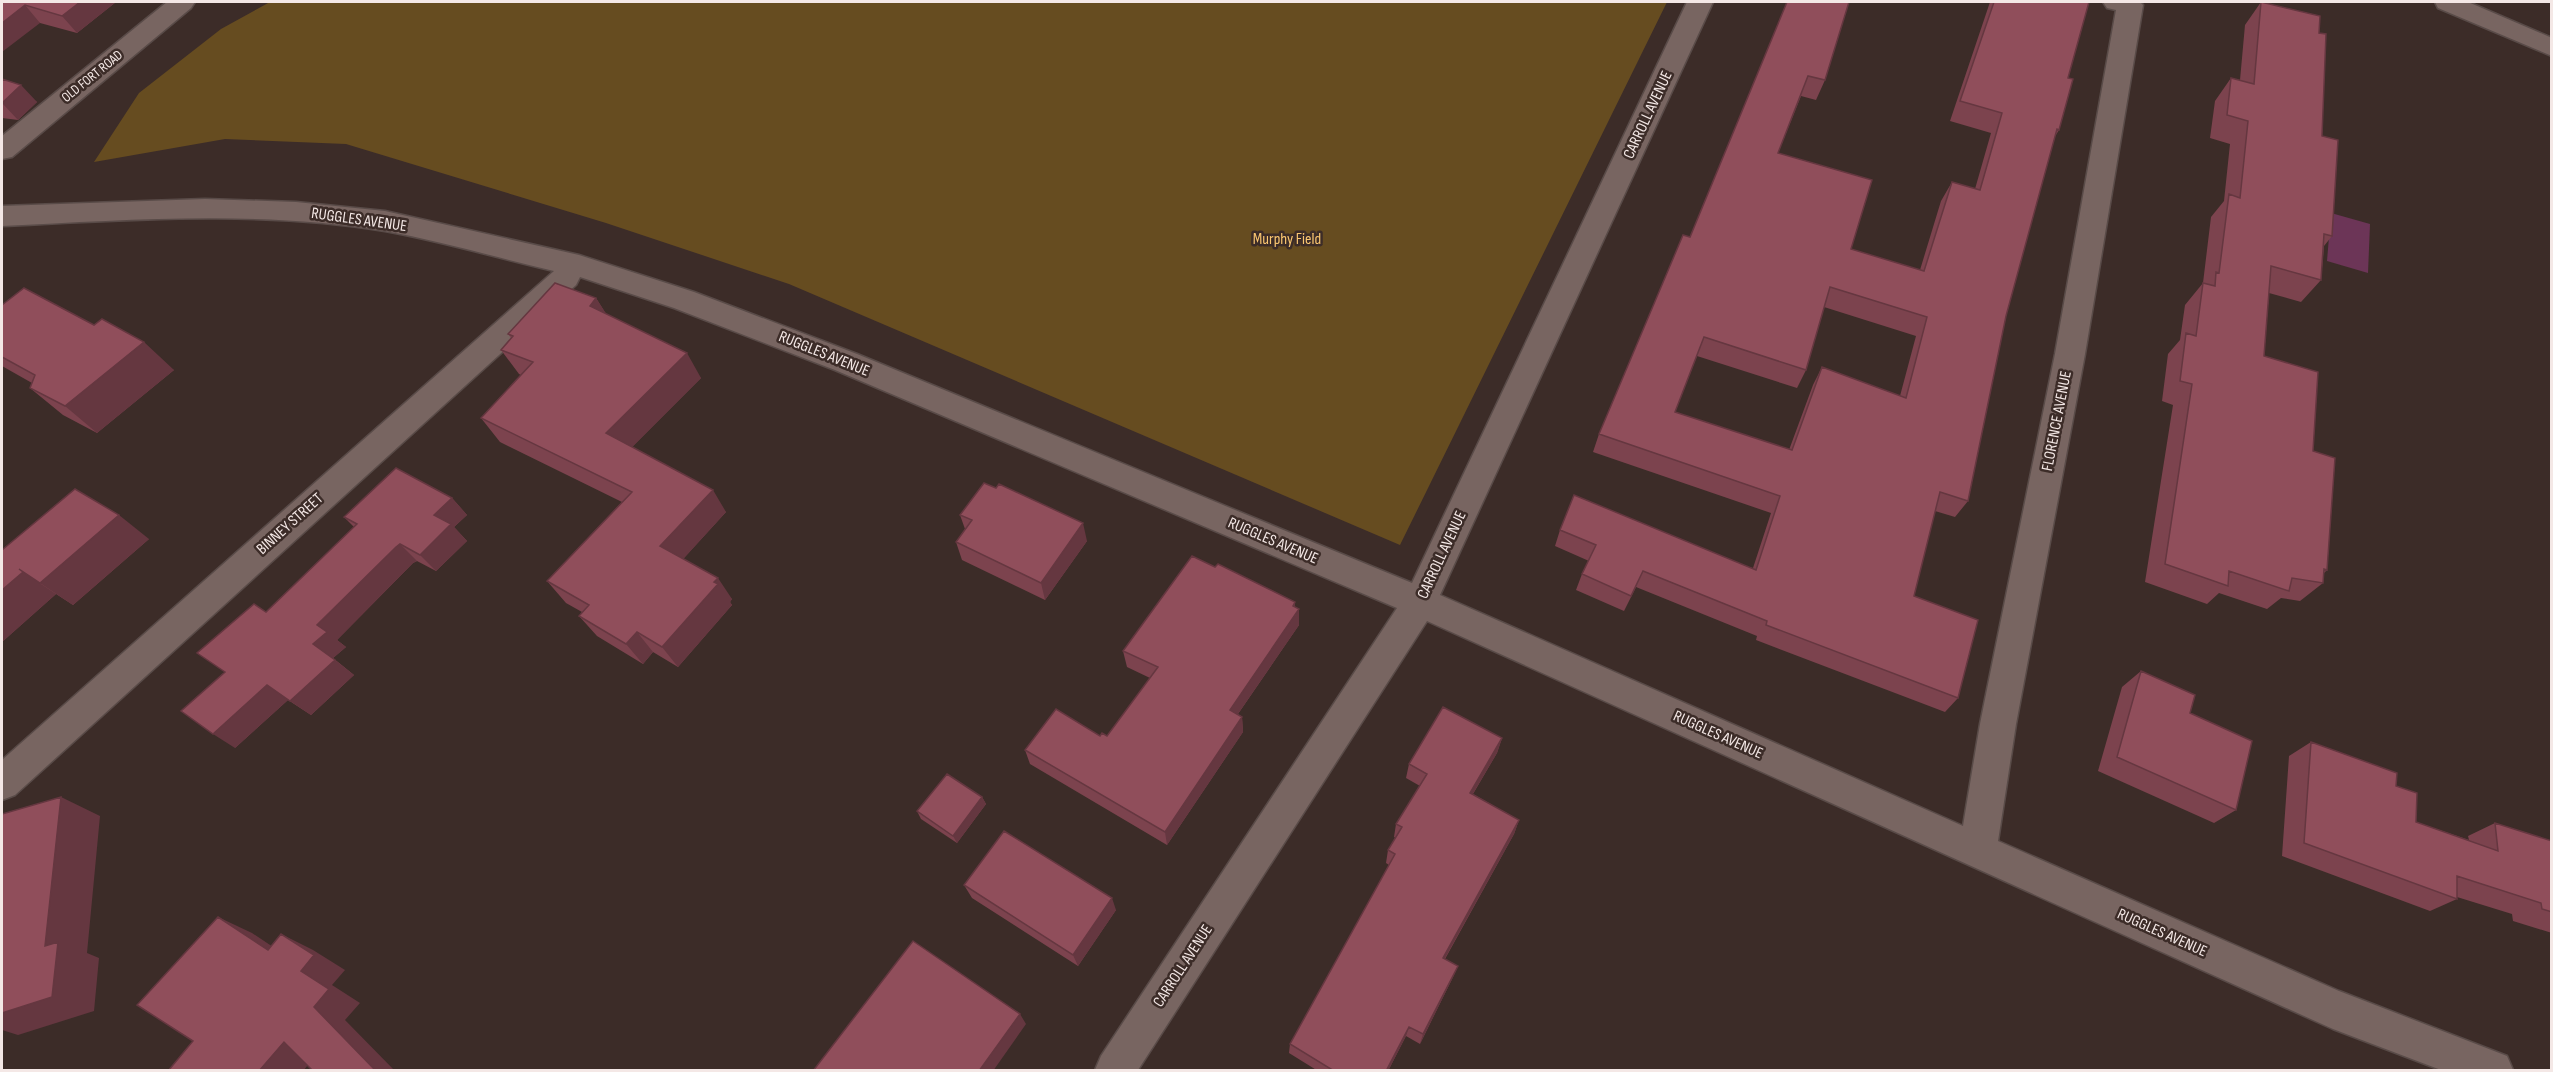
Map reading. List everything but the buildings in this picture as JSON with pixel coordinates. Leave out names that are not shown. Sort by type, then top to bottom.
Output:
[{"type":"street","name":"OLD FORT ROAD","points":[[2,150],[182,2]]},
{"type":"street","name":"CARROLL AVENUE","points":[[1114,1071],[1420,602],[1700,2]]},
{"type":"street","name":"FLORENCE AVENUE","points":[[1978,851],[1998,724],[2070,354],[2130,5],[2116,2]]},
{"type":"street","points":[[2447,2],[2552,48]]},
{"type":"street","name":"RUGGLES AVENUE","points":[[2,216],[105,211],[297,212],[386,221],[579,266],[684,300],[846,362],[1420,602],[2333,1009],[2493,1071]]},
{"type":"street","name":"BINNEY STREET","points":[[2,783],[579,266]]},
{"type":"green space","name":"Murphy Field","points":[[270,2],[1667,2],[1400,545],[789,284],[606,223],[346,144],[225,139],[94,162],[139,93],[221,29]]},
{"type":"shaded area","points":[[2331,213],[2370,224],[2368,273],[2327,261]]}]
